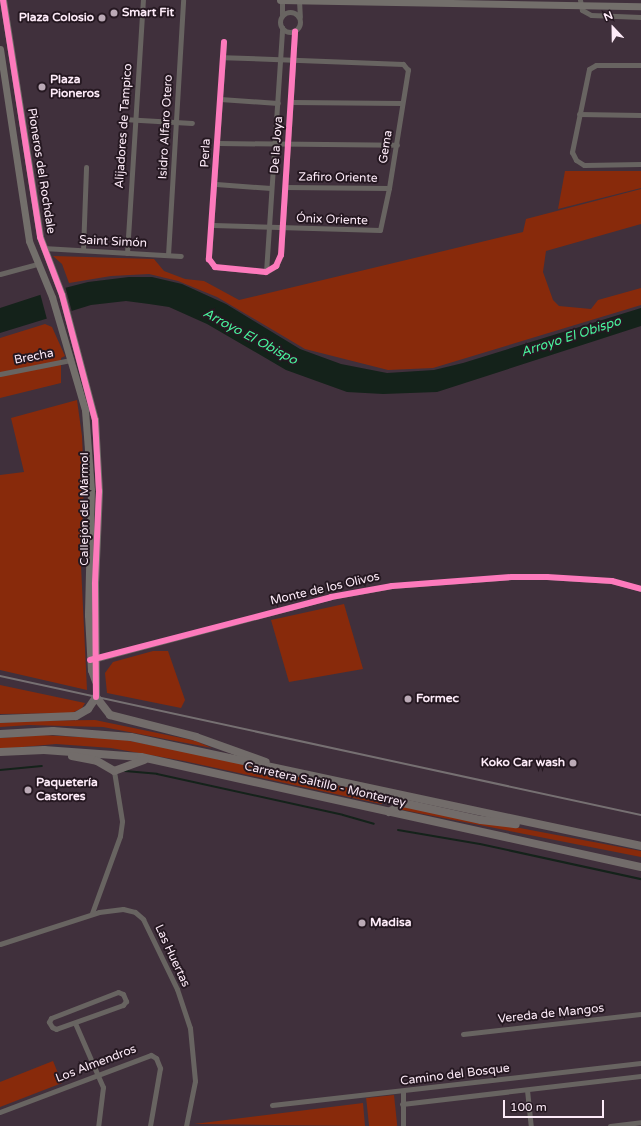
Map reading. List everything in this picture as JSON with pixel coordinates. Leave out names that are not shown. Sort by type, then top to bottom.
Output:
[{"type":"main road","points":[[0,718],[76,716],[88,709],[96,697],[110,715],[196,737],[248,753],[273,766]]},
{"type":"main road","name":"Carretera Saltillo - Monterrey","points":[[0,734],[53,731],[131,737],[273,766],[641,846]]},
{"type":"main road","points":[[44,750],[92,759],[114,771],[133,762],[157,760]]},
{"type":"main road","name":"Carretera Saltillo - Monterrey","points":[[0,752],[44,750],[101,753],[157,760],[641,867]]},
{"type":"main road","points":[[389,812],[403,803],[481,820],[553,828]]},
{"type":"main road","points":[[576,852],[608,855],[641,862]]},
{"type":"street","name":"Pioneros del Rochdale","points":[[3,0],[43,248],[62,295],[74,340]]},
{"type":"street","name":"Alijadores de Tampico","points":[[127,253],[134,119],[143,0]]},
{"type":"street","name":"Isidro Alfaro Otero","points":[[168,255],[184,0]]},
{"type":"street","points":[[281,0],[580,3],[641,6]]},
{"type":"street","name":"De la Joya","points":[[281,0],[281,60],[266,272],[273,269],[280,260],[286,187],[293,60],[296,31],[300,26],[299,0]]},
{"type":"street","points":[[580,3],[591,16],[641,17]]},
{"type":"street","points":[[282,15],[290,12],[300,18]]},
{"type":"street","points":[[282,28],[288,32],[296,31]]},
{"type":"street","name":"Perla","points":[[224,42],[216,184],[209,259],[212,265],[266,272]]},
{"type":"street","name":"Pioneros del Rochdale","points":[[0,49],[29,241],[37,264],[52,297],[66,344]]},
{"type":"street","points":[[224,57],[293,60]]},
{"type":"street","name":"Gema","points":[[293,60],[406,66],[408,70],[389,188],[380,230]]},
{"type":"street","points":[[641,65],[596,65],[588,69],[572,152],[576,160],[584,165],[641,164]]},
{"type":"street","points":[[220,99],[278,103]]},
{"type":"street","points":[[291,102],[402,103]]},
{"type":"street","points":[[579,114],[641,115]]},
{"type":"street","points":[[123,118],[192,123]]},
{"type":"street","points":[[218,143],[396,145]]},
{"type":"street","points":[[16,149],[26,147]]},
{"type":"street","points":[[83,250],[86,167]]},
{"type":"street","points":[[216,184],[271,188]]},
{"type":"street","name":"Zafiro Oriente","points":[[286,187],[389,188]]},
{"type":"street","name":"Ónix Oriente","points":[[213,225],[283,229],[380,230]]},
{"type":"street","name":"Saint Simón","points":[[43,248],[181,256]]},
{"type":"street","points":[[0,274],[37,264]]},
{"type":"street","name":"Callejón del Mármol","points":[[74,340],[95,420],[98,516],[94,660]]},
{"type":"street","name":"Callejón del Mármol","points":[[66,344],[86,422],[90,462],[90,516],[87,584],[96,697]]},
{"type":"street","name":"Brecha","points":[[0,374],[71,360]]},
{"type":"street","points":[[90,516],[98,516]]},
{"type":"street","name":"Monte de los Olivos","points":[[94,660],[324,599],[392,586],[512,577],[612,581],[641,589]]},
{"type":"street","points":[[92,914],[120,836],[122,821],[114,771]]},
{"type":"street","name":"Las Huertas","points":[[0,944],[92,914],[123,909],[135,912],[142,919],[167,966],[186,1016],[193,1044],[195,1080],[186,1126]]},
{"type":"street","points":[[118,992],[124,994],[126,1000],[123,1005],[76,1023],[56,1029],[49,1022],[52,1018],[79,1006],[118,992]]},
{"type":"street","name":"Vereda de Mangos","points":[[463,1034],[641,1014]]},
{"type":"street","points":[[76,1023],[98,1074],[104,1094],[98,1126]]},
{"type":"street","name":"Los Almendros","points":[[0,1112],[145,1056],[156,1058],[160,1068],[150,1126]]},
{"type":"street","name":"Camino del Bosque","points":[[272,1105],[641,1063]]},
{"type":"street","name":"Camino del Bosque","points":[[402,1104],[641,1076]]},
{"type":"street","points":[[527,1090],[531,1126]]},
{"type":"street","points":[[403,1091],[403,1126]]},
{"type":"street","points":[[610,1126],[641,1122]]},
{"type":"shaded area","points":[[565,171],[641,171],[641,188],[558,209]]},
{"type":"shaded area","points":[[641,189],[641,224],[546,251],[543,272],[553,300],[559,306],[591,309],[598,300],[641,288],[641,305],[433,368],[388,370],[305,349],[217,297],[178,281],[149,274],[111,276],[69,283],[62,264],[53,256],[154,259],[164,271],[185,279],[204,281],[239,300],[523,232],[526,219]]},
{"type":"shaded area","points":[[45,324],[52,327],[65,356],[61,358],[61,383],[0,398],[0,338]]},
{"type":"shaded area","points":[[77,400],[82,436],[84,482],[81,566],[87,690],[0,670],[0,475],[24,472],[11,418]]},
{"type":"shaded area","points":[[344,604],[363,669],[289,682],[271,620]]},
{"type":"shaded area","points":[[153,651],[168,651],[185,700],[181,708],[107,693],[105,673],[113,662]]},
{"type":"shaded area","points":[[0,685],[85,703],[82,708],[72,713],[0,714]]},
{"type":"shaded area","points":[[95,720],[196,741],[212,748],[103,727],[29,725],[0,727],[0,723],[24,721]]},
{"type":"shaded area","points":[[39,735],[120,739],[212,757],[397,799],[387,800],[381,804],[184,761],[111,748],[56,744],[0,749],[0,738]]},
{"type":"shaded area","points":[[404,806],[641,851],[641,857],[398,809]]},
{"type":"shaded area","points":[[53,1061],[62,1083],[0,1107],[0,1082]]},
{"type":"shaded area","points":[[394,1095],[397,1126],[369,1126],[366,1098]]},
{"type":"shaded area","points":[[363,1103],[365,1126],[194,1124]]},
{"type":"water","name":"Arroyo El Obispo","points":[[129,277],[152,277],[182,284],[226,304],[300,349],[341,364],[387,373],[434,370],[463,363],[641,308],[641,326],[437,392],[383,394],[347,392],[286,370],[207,324],[169,307],[126,301],[91,305],[0,333],[0,308],[49,292],[88,282]]},
{"type":"pier","points":[[65,286],[72,313],[47,320],[40,293]]},
{"type":"waterway","points":[[0,770],[42,766]]},
{"type":"waterway","points":[[125,771],[157,774],[343,815],[374,824]]},
{"type":"waterway","points":[[398,830],[480,844],[641,879]]},
{"type":"railway","points":[[0,676],[641,815]]},
{"type":"cycle path","points":[[3,0],[40,237],[62,295],[95,420],[99,491],[95,584],[96,697]]},
{"type":"cycle path","points":[[224,42],[209,259],[215,267],[266,272],[276,266],[281,255],[295,31]]},
{"type":"cycle path","points":[[90,660],[331,597],[392,586],[512,577],[547,577],[612,581],[641,589]]},
{"type":"place","name":"Smart Fit","points":[[114,13]]},
{"type":"place","name":"Plaza Colosio","points":[[102,18]]},
{"type":"place","name":"Plaza Pioneros","points":[[42,87]]},
{"type":"place","name":"Formec","points":[[408,699]]},
{"type":"place","name":"Koko Car wash","points":[[573,763]]},
{"type":"place","name":"Paquetería Castores","points":[[28,790]]},
{"type":"place","name":"Madisa","points":[[362,923]]}]
